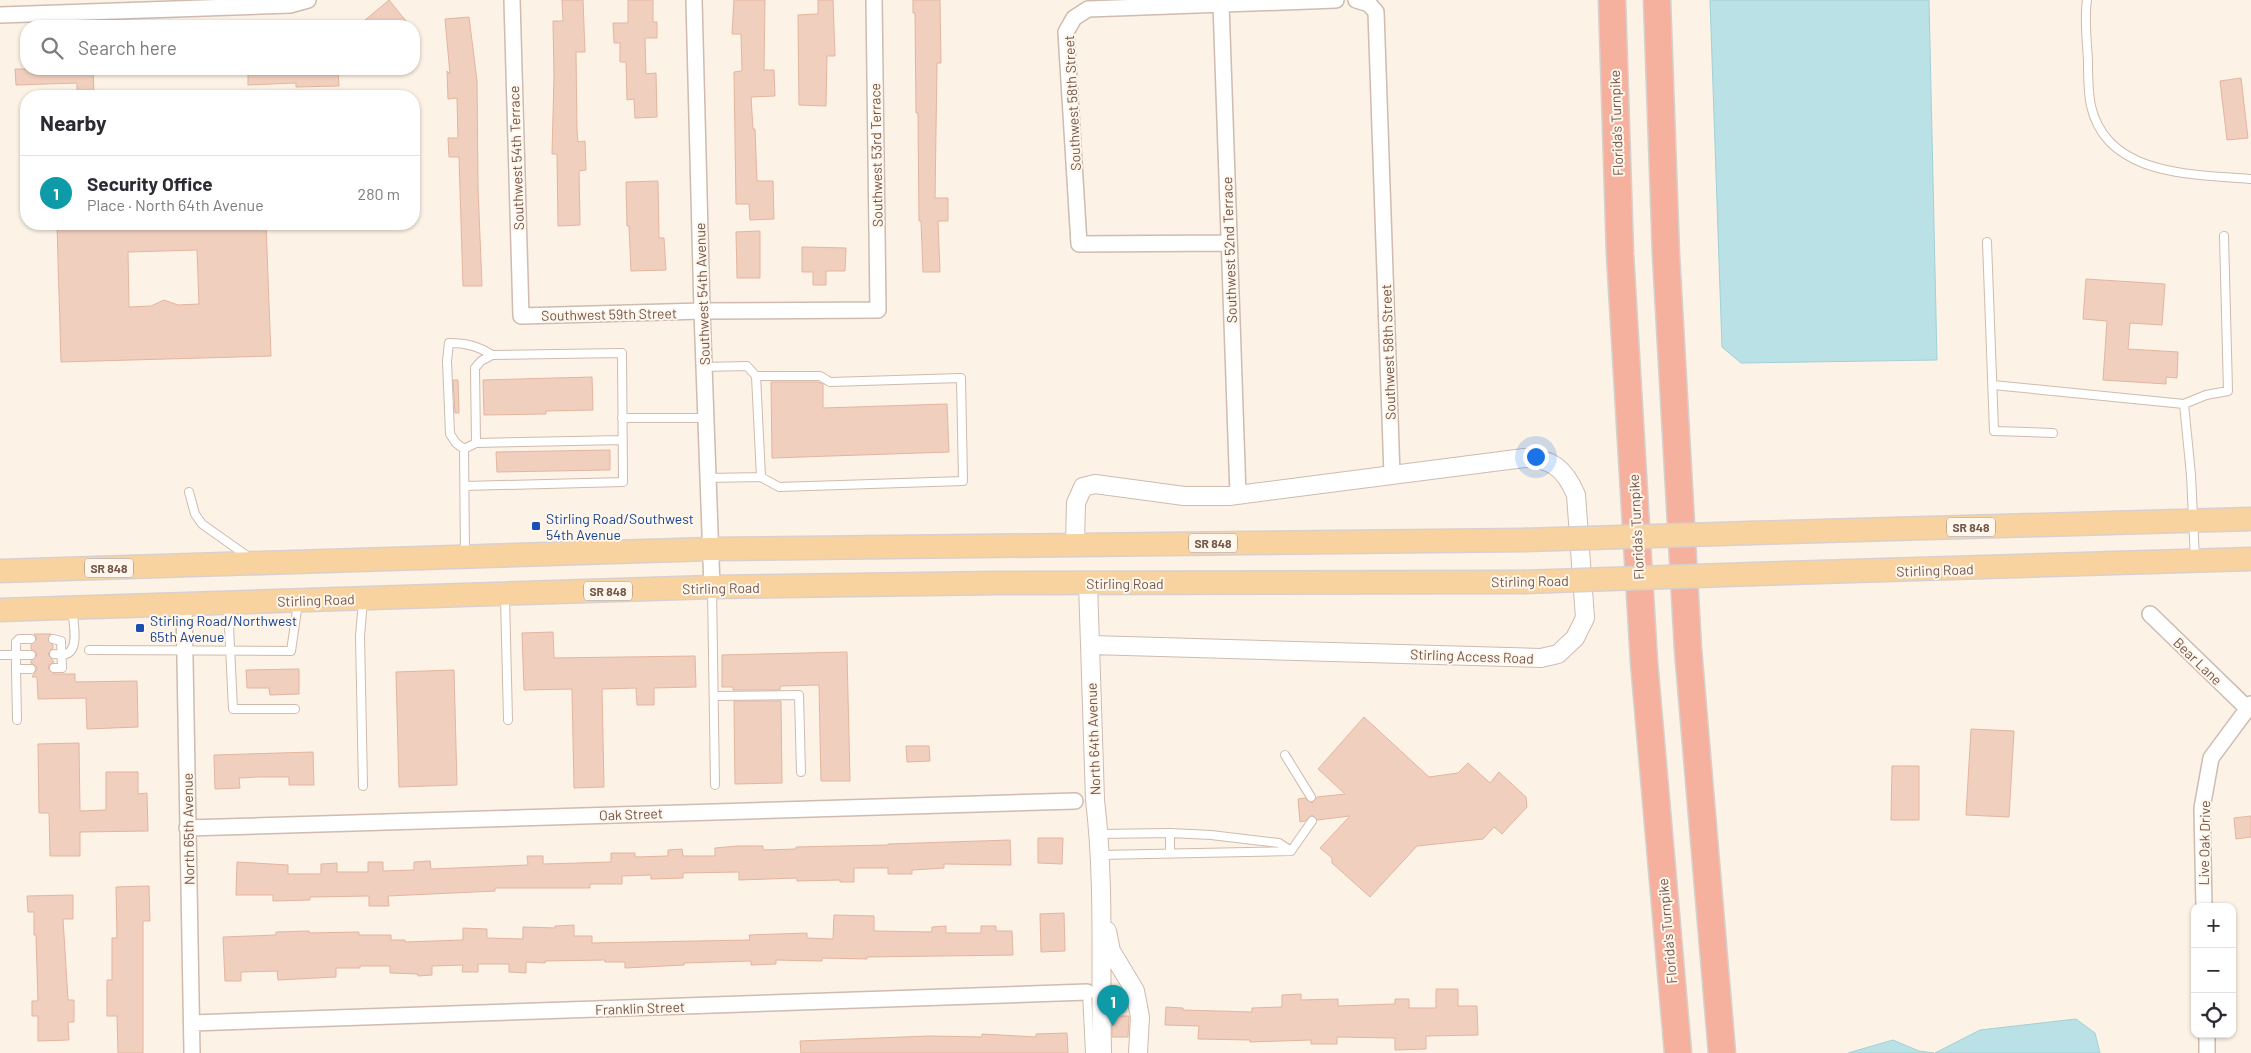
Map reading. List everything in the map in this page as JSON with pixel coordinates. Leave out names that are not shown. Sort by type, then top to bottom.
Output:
[{"type":"highway","name":"Florida's Turnpike","points":[[1612,0],[1620,254],[1643,652],[1678,1053]]},
{"type":"highway","points":[[1657,0],[1666,255],[1688,649],[1722,1053]]},
{"type":"main road","name":"SR 848","points":[[0,571],[711,548],[1525,540],[2251,519]]},
{"type":"main road","name":"Stirling Road","points":[[0,610],[712,587],[1088,583],[1522,582],[2251,559]]},
{"type":"street","points":[[0,15],[290,6],[308,0]]},
{"type":"street","name":"Southwest 54th Terrace","points":[[512,0],[520,316]]},
{"type":"street","name":"Southwest 54th Avenue","points":[[694,0],[702,312],[712,587]]},
{"type":"street","name":"Southwest 53rd Terrace","points":[[874,0],[878,310]]},
{"type":"street","name":"Southwest 58th Street","points":[[1229,243],[1079,244],[1066,32],[1074,18],[1088,9],[1336,0]]},
{"type":"street","name":"Southwest 58th Street","points":[[1356,0],[1369,4],[1376,12],[1392,475]]},
{"type":"street","name":"Southwest 52nd Terrace","points":[[1221,4],[1238,495]]},
{"type":"street","name":"Southwest 59th Street","points":[[520,316],[878,310]]},
{"type":"street","name":"Stirling Access Road","points":[[1075,544],[1076,503],[1083,487],[1095,484],[1184,496],[1238,495],[1524,458],[1538,458],[1556,466],[1569,478],[1576,495],[1585,618],[1575,638],[1558,654],[1541,658],[1090,645]]},
{"type":"street","name":"North 64th Avenue","points":[[1088,583],[1095,800],[1100,854],[1102,1053]]},
{"type":"street","name":"North 65th Avenue","points":[[184,604],[192,1053]]},
{"type":"street","name":"Bear Lane","points":[[2150,614],[2249,706]]},
{"type":"street","name":"Live Oak Drive","points":[[2204,903],[2202,808],[2212,758],[2249,706]]},
{"type":"street","name":"Oak Street","points":[[187,828],[1074,801]]},
{"type":"street","name":"North 64th Avenue","points":[[1100,895],[1111,951],[1135,991],[1140,1017],[1138,1053]]},
{"type":"street","name":"Franklin Street","points":[[192,1023],[1088,992]]},
{"type":"street","points":[[2206,1038],[2207,1053]]},
{"type":"lane","points":[[2087,0],[2088,78],[2091,108],[2104,134],[2124,155],[2154,168],[2251,179]]},
{"type":"lane","points":[[1993,385],[2184,404],[2206,395],[2228,391],[2224,236]]},
{"type":"lane","points":[[1987,242],[1994,431],[2053,433]]},
{"type":"lane","points":[[464,449],[456,444],[450,434],[447,362],[449,343],[472,345],[492,355],[622,353],[623,482],[465,486]]},
{"type":"lane","points":[[476,443],[475,368],[481,361],[492,355]]},
{"type":"lane","points":[[704,367],[747,366],[756,376],[761,477]]},
{"type":"lane","points":[[708,478],[761,477],[779,487],[963,481],[961,378],[830,382],[820,376],[756,376]]},
{"type":"lane","points":[[2184,404],[2195,561]]},
{"type":"lane","points":[[622,418],[706,418]]},
{"type":"lane","points":[[464,449],[476,443],[622,440]]},
{"type":"lane","points":[[464,449],[465,556]]},
{"type":"lane","points":[[189,492],[195,514],[202,524],[257,563]]},
{"type":"lane","points":[[712,587],[715,784]]},
{"type":"lane","points":[[504,594],[508,720]]},
{"type":"lane","points":[[363,599],[360,636],[363,786]]},
{"type":"lane","points":[[89,650],[291,651],[298,600]]},
{"type":"lane","points":[[228,603],[234,709],[295,709]]},
{"type":"lane","points":[[58,654],[67,654],[72,649],[74,642],[72,608]]},
{"type":"lane","points":[[17,720],[16,642],[18,639],[31,639]]},
{"type":"lane","points":[[53,639],[61,641],[58,654],[62,668],[54,668]]},
{"type":"lane","points":[[0,655],[31,655]]},
{"type":"lane","points":[[16,669],[32,668]]},
{"type":"lane","points":[[714,696],[799,695],[801,772]]},
{"type":"lane","points":[[1285,755],[1310,798]]},
{"type":"lane","points":[[1291,851],[1312,820]]},
{"type":"lane","points":[[1170,833],[1170,853]]},
{"type":"lane","points":[[1099,834],[1170,833],[1279,843],[1291,851]]},
{"type":"lane","points":[[1100,854],[1291,851]]},
{"type":"lane","points":[[1088,992],[1090,1053]]},
{"type":"water","points":[[1710,0],[1929,0],[1937,360],[1741,363],[1722,347]]},
{"type":"water","points":[[2076,1019],[2095,1033],[2100,1053],[1935,1053],[1980,1030]]},
{"type":"water","points":[[1893,1040],[1919,1051],[1934,1053],[1848,1053]]},
{"type":"building","points":[[389,0],[405,20],[365,20]]},
{"type":"building","points":[[562,0],[583,0],[585,52],[576,52],[577,131],[578,142],[585,141],[586,170],[579,171],[580,225],[558,226],[557,154],[552,154],[553,21],[563,21]]},
{"type":"building","points":[[628,0],[653,0],[653,22],[657,22],[657,38],[645,38],[646,74],[656,73],[657,117],[635,118],[634,99],[627,100],[626,62],[620,62],[620,43],[614,43],[613,23],[628,23]]},
{"type":"building","points":[[734,0],[765,0],[764,70],[774,70],[775,96],[751,97],[753,129],[755,129],[757,181],[773,181],[774,219],[750,220],[749,204],[736,204],[734,72],[742,71],[741,34],[732,34]]},
{"type":"building","points":[[818,0],[833,0],[835,56],[827,56],[826,106],[799,105],[798,15],[818,14]]},
{"type":"building","points":[[913,0],[940,0],[941,63],[937,63],[935,198],[948,198],[948,221],[938,221],[940,272],[923,272],[921,221],[919,221],[918,113],[916,113],[915,13],[913,13]]},
{"type":"building","points":[[469,17],[477,81],[478,188],[482,286],[463,286],[459,157],[449,157],[448,138],[458,138],[457,98],[448,99],[447,71],[450,74],[445,19]]},
{"type":"building","points":[[15,69],[20,69],[20,75],[93,75],[94,90],[77,90],[77,83],[16,85]]},
{"type":"building","points":[[248,75],[338,75],[339,86],[296,87],[296,83],[248,85]]},
{"type":"building","points":[[2241,78],[2248,138],[2227,140],[2220,81]]},
{"type":"building","points":[[658,181],[659,238],[664,238],[666,270],[631,271],[626,182]]},
{"type":"building","points":[[57,230],[266,230],[271,356],[61,362]],"holes":[[[197,250],[199,304],[178,305],[164,300],[151,306],[129,307],[128,252]]]},
{"type":"building","points":[[760,231],[760,278],[737,278],[736,232]]},
{"type":"building","points":[[802,247],[846,248],[845,271],[826,271],[826,285],[813,285],[813,272],[802,272]]},
{"type":"building","points":[[2086,279],[2165,284],[2162,325],[2130,323],[2128,349],[2178,352],[2177,378],[2166,377],[2166,384],[2103,380],[2107,321],[2083,319]]},
{"type":"building","points":[[592,377],[593,410],[546,411],[546,414],[484,415],[483,380]]},
{"type":"building","points":[[453,380],[458,380],[459,413],[455,413]]},
{"type":"building","points":[[771,382],[818,382],[823,384],[823,408],[947,404],[949,452],[772,458]]},
{"type":"building","points":[[610,450],[610,470],[497,472],[496,452]]},
{"type":"building","points":[[553,632],[554,658],[695,656],[696,687],[654,688],[654,705],[637,705],[636,688],[602,689],[604,787],[574,788],[572,689],[524,690],[522,633]]},
{"type":"building","points":[[34,634],[51,634],[48,640],[53,645],[53,648],[48,654],[54,662],[48,668],[54,674],[75,674],[75,682],[137,681],[138,727],[87,729],[86,698],[38,699],[37,677],[32,677],[37,669],[31,663],[37,655],[31,649],[31,645],[37,639]]},
{"type":"building","points":[[847,652],[850,781],[821,781],[819,685],[780,686],[780,690],[733,690],[733,687],[722,687],[722,655]]},
{"type":"building","points":[[299,669],[299,694],[270,695],[269,688],[247,688],[246,670]]},
{"type":"building","points":[[454,670],[457,785],[399,787],[396,672]]},
{"type":"building","points":[[734,701],[781,701],[782,783],[735,784]]},
{"type":"building","points":[[1364,717],[1429,777],[1458,773],[1468,763],[1490,783],[1499,772],[1526,797],[1527,807],[1502,834],[1494,827],[1483,839],[1417,846],[1370,897],[1332,863],[1332,858],[1320,848],[1350,816],[1317,820],[1312,815],[1305,821],[1300,822],[1298,799],[1305,798],[1312,803],[1317,797],[1345,794],[1318,769]]},
{"type":"building","points":[[1971,729],[2014,731],[2009,817],[1966,815]]},
{"type":"building","points":[[79,743],[80,811],[106,810],[106,772],[138,772],[138,794],[147,793],[148,831],[80,832],[80,856],[50,856],[49,813],[39,813],[38,744]]},
{"type":"building","points":[[906,746],[929,746],[930,761],[907,762]]},
{"type":"building","points":[[313,752],[314,785],[289,785],[289,777],[258,777],[239,778],[240,788],[215,789],[214,755]]},
{"type":"building","points":[[1892,766],[1919,766],[1919,820],[1891,820]]},
{"type":"building","points":[[2251,816],[2251,837],[2236,839],[2234,818]]},
{"type":"building","points":[[1038,838],[1063,838],[1062,864],[1038,863]]},
{"type":"building","points":[[1010,840],[1011,865],[944,864],[944,868],[912,870],[912,874],[888,874],[888,868],[854,868],[854,882],[840,882],[840,880],[797,881],[797,878],[739,880],[739,872],[683,873],[683,878],[651,879],[651,875],[622,876],[622,884],[590,884],[590,888],[495,888],[495,891],[388,896],[389,906],[369,906],[369,896],[310,897],[310,900],[273,901],[273,895],[236,895],[237,862],[288,865],[288,874],[321,874],[321,864],[337,863],[337,872],[368,872],[368,862],[383,862],[383,871],[414,870],[414,862],[430,861],[431,869],[528,865],[527,856],[543,856],[543,864],[611,862],[611,853],[635,853],[635,857],[668,856],[668,850],[682,849],[683,856],[715,856],[715,848],[738,846],[763,846],[763,850],[796,849],[796,847]]},
{"type":"building","points":[[149,886],[150,921],[143,921],[143,1053],[118,1053],[117,1016],[107,1016],[107,980],[112,980],[112,938],[117,938],[116,887]]},
{"type":"building","points":[[73,895],[73,919],[63,919],[68,1000],[74,1000],[74,1022],[68,1022],[69,1040],[38,1041],[38,1016],[32,1016],[32,1001],[38,1001],[36,935],[34,935],[34,912],[28,912],[27,896]]},
{"type":"building","points":[[1064,913],[1065,951],[1041,952],[1040,914]]},
{"type":"building","points":[[834,915],[874,916],[874,931],[932,932],[932,927],[946,926],[946,933],[981,933],[981,926],[996,926],[996,931],[1012,931],[1013,955],[867,957],[867,959],[822,958],[822,961],[776,960],[776,964],[751,965],[751,961],[684,963],[684,965],[625,968],[625,962],[605,962],[605,960],[545,961],[545,963],[526,962],[526,973],[509,972],[509,964],[478,964],[478,972],[462,972],[463,965],[432,966],[432,975],[418,976],[418,974],[390,973],[390,966],[360,966],[360,968],[336,968],[336,977],[278,980],[277,971],[241,972],[241,981],[225,981],[223,937],[276,935],[276,932],[309,931],[309,933],[359,932],[359,935],[391,935],[391,940],[405,940],[405,942],[463,940],[463,928],[487,929],[487,938],[523,939],[523,927],[555,928],[555,926],[574,925],[574,936],[592,936],[592,943],[750,940],[749,935],[807,933],[807,938],[833,939]]},
{"type":"building","points":[[1436,989],[1458,989],[1458,1006],[1477,1006],[1478,1035],[1426,1036],[1426,1049],[1395,1050],[1395,1038],[1337,1037],[1337,1044],[1311,1044],[1311,1040],[1250,1042],[1250,1040],[1198,1039],[1199,1026],[1165,1025],[1166,1007],[1183,1008],[1183,1010],[1252,1012],[1252,1008],[1282,1007],[1282,995],[1301,994],[1301,1000],[1338,999],[1338,1006],[1395,1004],[1395,999],[1409,999],[1409,1008],[1436,1008]]},
{"type":"building","points":[[1112,1016],[1129,1016],[1128,1037],[1112,1037]]},
{"type":"building","points":[[1067,1033],[1068,1053],[801,1053],[800,1041],[930,1036],[982,1037],[982,1034],[1036,1037],[1036,1034]]},
{"type":"place","name":"Stirling Road/Southwest 54th Avenue","points":[[536,526]]},
{"type":"place","name":"Stirling Road/Northwest 65th Avenue","points":[[140,628]]},
{"type":"place","name":"Security Office","points":[[1113,1026]]}]
